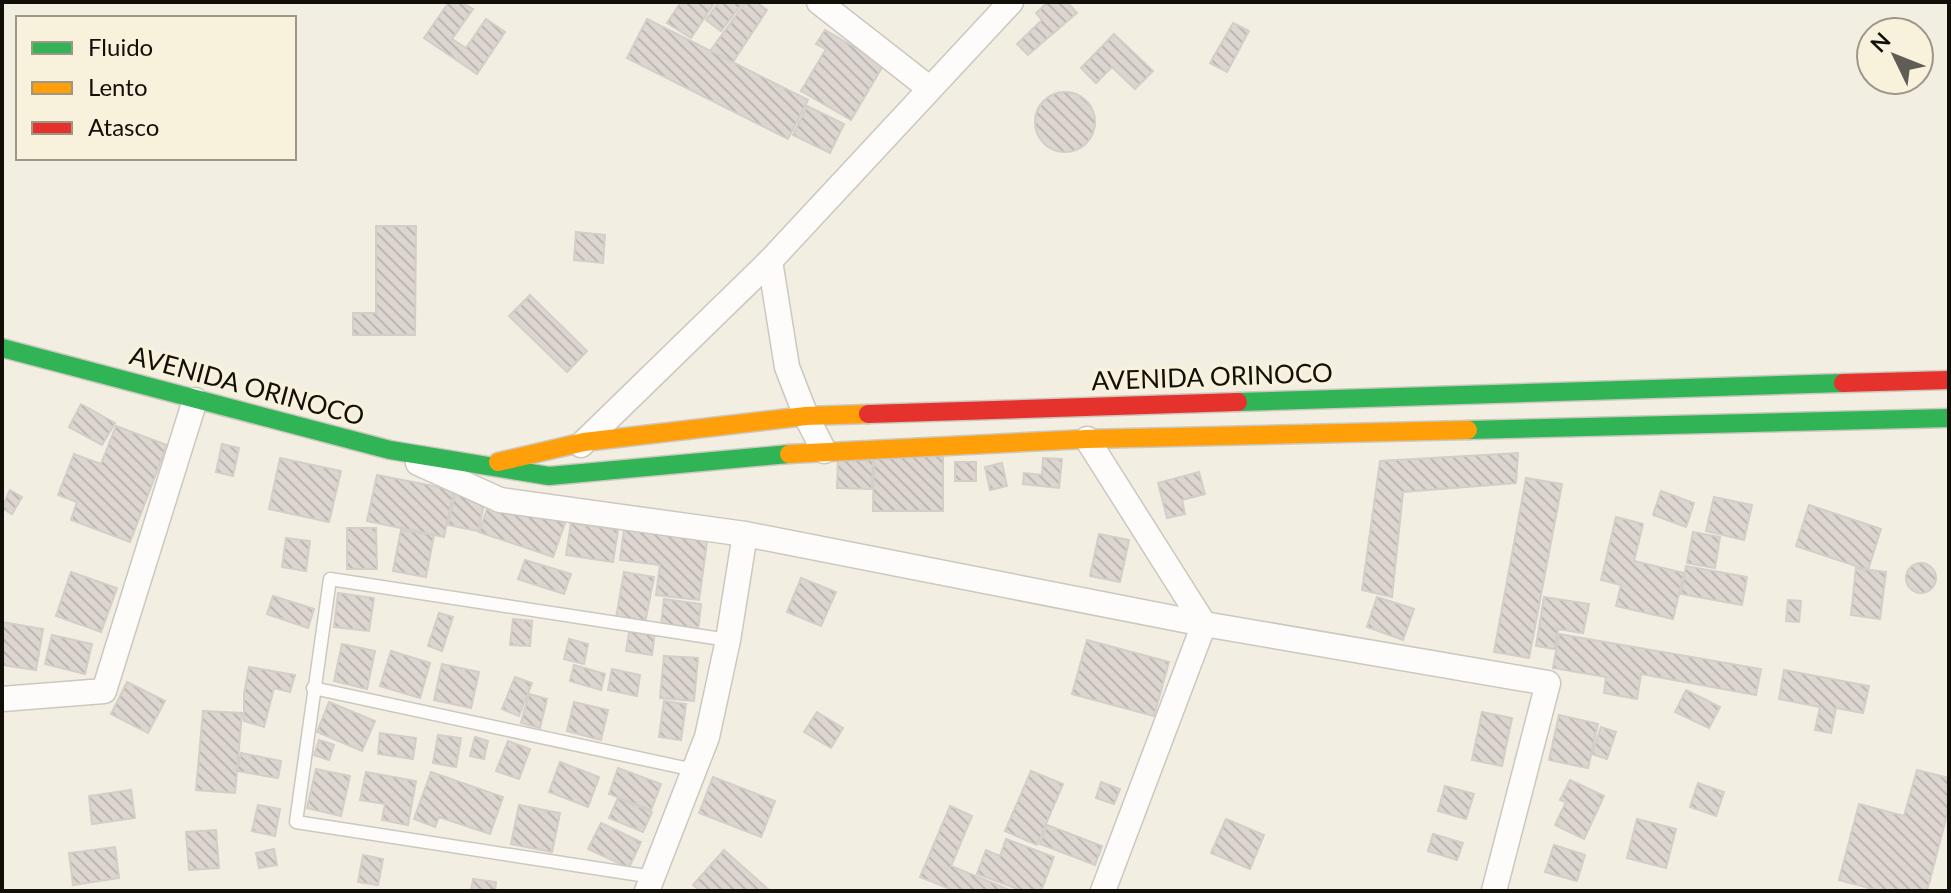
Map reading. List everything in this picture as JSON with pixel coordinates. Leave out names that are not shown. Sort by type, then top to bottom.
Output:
[{"type":"street","points":[[819,2],[929,88]]},
{"type":"street","points":[[549,476],[770,261],[1011,2]]},
{"type":"street","points":[[770,261],[787,367],[824,451]]},
{"type":"street","name":"AVENIDA ORINOCO","points":[[2,348],[390,450],[549,476],[824,451],[1087,439],[1949,418]]},
{"type":"street","name":"AVENIDA ORINOCO","points":[[482,466],[584,442],[806,416],[1949,380]]},
{"type":"street","points":[[2,699],[104,691],[195,400]]},
{"type":"street","points":[[1087,439],[1204,624]]},
{"type":"street","points":[[390,450],[500,500],[745,534],[1204,624],[1548,683],[1494,891]]},
{"type":"street","points":[[650,884],[707,737],[728,640],[745,534]]},
{"type":"street","points":[[1103,891],[1204,624]]},
{"type":"lane","points":[[650,884],[296,822],[330,579],[728,640]]},
{"type":"lane","points":[[313,688],[694,770]]},
{"type":"building","points":[[449,2],[461,2],[473,9],[452,39],[466,48],[486,19],[505,32],[477,74],[424,38]]},
{"type":"building","points":[[681,2],[715,2],[691,38],[667,23]]},
{"type":"building","points":[[719,2],[743,2],[721,31],[706,20]]},
{"type":"building","points":[[746,2],[756,2],[767,10],[733,62],[710,51]]},
{"type":"building","points":[[1048,2],[1067,2],[1077,13],[1028,55],[1017,44],[1042,20],[1036,13]]},
{"type":"building","points":[[647,19],[808,100],[788,139],[627,58]]},
{"type":"building","points":[[1233,23],[1249,31],[1227,72],[1210,63]]},
{"type":"building","points":[[825,30],[884,64],[851,120],[801,91],[826,49],[816,44]]},
{"type":"building","points":[[1114,34],[1153,71],[1135,89],[1112,67],[1096,83],[1081,68]]},
{"type":"building","points":[[1065,92],[1077,94],[1086,101],[1093,110],[1093,134],[1086,143],[1077,150],[1065,152],[1053,150],[1044,143],[1037,134],[1035,122],[1037,110],[1044,101],[1053,94]]},
{"type":"building","points":[[807,106],[844,124],[830,153],[793,135]]},
{"type":"building","points":[[376,226],[416,226],[415,335],[353,335],[353,313],[376,313]]},
{"type":"building","points":[[576,232],[605,235],[603,263],[574,260]]},
{"type":"building","points":[[530,295],[587,351],[567,372],[509,316]]},
{"type":"building","points":[[81,404],[115,423],[102,445],[69,427]]},
{"type":"building","points":[[116,426],[167,445],[130,542],[71,520],[77,502],[58,495],[74,454],[101,464]]},
{"type":"building","points":[[222,444],[239,448],[233,476],[216,472]]},
{"type":"building","points":[[1518,453],[1516,483],[1403,492],[1392,597],[1362,590],[1380,461]]},
{"type":"building","points":[[874,456],[943,456],[943,511],[873,511]]},
{"type":"building","points":[[280,458],[341,471],[329,522],[269,509]]},
{"type":"building","points":[[1043,458],[1062,459],[1059,488],[1023,484],[1024,473],[1042,475]]},
{"type":"building","points":[[838,459],[873,460],[872,489],[837,488]]},
{"type":"building","points":[[955,462],[976,462],[976,481],[955,481]]},
{"type":"building","points":[[1002,463],[1007,486],[990,490],[985,467]]},
{"type":"building","points":[[1199,472],[1205,494],[1182,500],[1185,514],[1167,518],[1158,483]]},
{"type":"building","points":[[377,475],[454,490],[444,537],[367,521]]},
{"type":"building","points":[[1526,478],[1562,484],[1529,658],[1494,652]]},
{"type":"building","points":[[10,490],[22,497],[12,514],[2,508]]},
{"type":"building","points":[[1661,491],[1694,503],[1686,527],[1653,515]]},
{"type":"building","points":[[455,493],[485,500],[478,531],[448,525]]},
{"type":"building","points":[[491,497],[565,523],[553,557],[479,532]]},
{"type":"building","points":[[1714,497],[1752,505],[1744,540],[1706,531]]},
{"type":"building","points":[[1809,505],[1881,529],[1868,570],[1796,546]]},
{"type":"building","points":[[1616,517],[1643,524],[1634,561],[1684,573],[1673,619],[1616,606],[1621,585],[1601,580]]},
{"type":"building","points":[[571,523],[618,530],[613,562],[566,555]]},
{"type":"building","points":[[625,523],[708,535],[699,600],[656,595],[660,565],[620,560]]},
{"type":"building","points":[[347,528],[376,528],[377,569],[347,569]]},
{"type":"building","points":[[401,530],[434,535],[426,577],[393,571]]},
{"type":"building","points":[[1693,532],[1720,537],[1715,568],[1687,563]]},
{"type":"building","points":[[1099,534],[1129,540],[1120,582],[1090,576]]},
{"type":"building","points":[[286,538],[310,541],[306,571],[282,567]]},
{"type":"building","points":[[525,560],[571,574],[564,594],[518,579]]},
{"type":"building","points":[[1921,563],[1932,567],[1936,578],[1932,589],[1921,593],[1910,589],[1906,578],[1910,567]]},
{"type":"building","points":[[1686,566],[1747,577],[1742,605],[1681,594]]},
{"type":"building","points":[[1856,568],[1886,572],[1880,619],[1851,615]]},
{"type":"building","points":[[71,572],[117,588],[101,632],[56,616]]},
{"type":"building","points":[[624,572],[654,577],[645,623],[616,618]]},
{"type":"building","points":[[801,578],[836,592],[821,626],[787,612]]},
{"type":"building","points":[[338,593],[374,598],[369,631],[334,627]]},
{"type":"building","points":[[273,596],[314,609],[308,628],[267,614]]},
{"type":"building","points":[[1377,597],[1414,609],[1403,640],[1367,627]]},
{"type":"building","points":[[1544,597],[1589,604],[1583,633],[1558,629],[1555,649],[1536,646]]},
{"type":"building","points":[[664,599],[701,604],[698,630],[661,625]]},
{"type":"building","points":[[1788,600],[1801,601],[1799,622],[1786,621]]},
{"type":"building","points":[[439,613],[453,617],[442,651],[428,646]]},
{"type":"building","points":[[513,619],[532,621],[530,646],[510,645]]},
{"type":"building","points":[[2,622],[43,629],[36,670],[2,665]]},
{"type":"building","points":[[630,627],[655,631],[652,655],[626,651]]},
{"type":"building","points":[[1559,634],[1761,669],[1756,695],[1641,674],[1637,699],[1604,693],[1606,677],[1553,668]]},
{"type":"building","points":[[52,635],[92,644],[85,674],[45,664]]},
{"type":"building","points":[[569,639],[588,644],[584,664],[564,659]]},
{"type":"building","points":[[1087,640],[1169,662],[1154,716],[1072,694]]},
{"type":"building","points":[[342,644],[375,651],[367,689],[334,681]]},
{"type":"building","points":[[391,651],[430,663],[420,698],[380,686]]},
{"type":"building","points":[[664,656],[698,658],[694,701],[660,698]]},
{"type":"building","points":[[442,664],[479,672],[471,708],[434,700]]},
{"type":"building","points":[[574,665],[605,674],[601,690],[570,681]]},
{"type":"building","points":[[249,667],[295,675],[290,692],[274,688],[264,727],[244,721],[244,694]]},
{"type":"building","points":[[612,669],[640,675],[637,696],[608,690]]},
{"type":"building","points":[[1784,670],[1869,686],[1863,713],[1836,708],[1831,733],[1815,730],[1820,707],[1779,699]]},
{"type":"building","points":[[515,677],[532,683],[519,716],[502,709]]},
{"type":"building","points":[[127,682],[165,701],[148,733],[111,714]]},
{"type":"building","points":[[1686,690],[1720,707],[1709,728],[1675,712]]},
{"type":"building","points":[[529,694],[547,699],[540,728],[521,723]]},
{"type":"building","points":[[664,701],[686,704],[681,740],[659,737]]},
{"type":"building","points":[[329,702],[375,721],[362,751],[317,732]]},
{"type":"building","points":[[574,702],[608,710],[601,740],[567,731]]},
{"type":"building","points":[[203,711],[242,713],[235,793],[196,790]]},
{"type":"building","points":[[817,712],[843,728],[831,748],[804,732]]},
{"type":"building","points":[[1482,712],[1512,718],[1502,766],[1472,760]]},
{"type":"building","points":[[1559,715],[1598,724],[1588,768],[1549,760]]},
{"type":"building","points":[[1601,727],[1616,732],[1607,759],[1592,754]]},
{"type":"building","points":[[380,733],[416,738],[413,759],[378,754]]},
{"type":"building","points":[[438,735],[461,738],[456,767],[433,763]]},
{"type":"building","points":[[475,737],[488,741],[484,759],[470,756]]},
{"type":"building","points":[[319,740],[334,745],[329,760],[314,755]]},
{"type":"building","points":[[508,741],[530,749],[519,779],[496,771]]},
{"type":"building","points":[[241,753],[281,761],[278,778],[237,771]]},
{"type":"building","points":[[560,762],[599,777],[588,807],[549,792]]},
{"type":"building","points":[[618,768],[661,784],[651,810],[609,794]]},
{"type":"building","points":[[316,769],[350,776],[341,816],[307,808]]},
{"type":"building","points":[[1917,770],[1949,778],[1949,807],[1927,891],[1880,891],[1839,880],[1859,804],[1904,816]]},
{"type":"building","points":[[1031,771],[1063,784],[1037,845],[1005,831]]},
{"type":"building","points":[[366,772],[416,781],[408,825],[382,820],[385,804],[360,800]]},
{"type":"building","points":[[431,772],[503,797],[490,834],[439,817],[435,827],[414,819]]},
{"type":"building","points":[[713,777],[775,801],[761,837],[699,813]]},
{"type":"building","points":[[1570,780],[1604,796],[1584,839],[1555,825],[1566,802],[1560,800]]},
{"type":"building","points":[[1101,782],[1120,789],[1114,804],[1096,798]]},
{"type":"building","points":[[1698,783],[1724,792],[1716,816],[1690,807]]},
{"type":"building","points":[[1445,786],[1474,794],[1466,819],[1438,811]]},
{"type":"building","points":[[131,790],[135,818],[92,824],[89,796]]},
{"type":"building","points":[[618,798],[652,812],[643,832],[609,818]]},
{"type":"building","points":[[258,805],[280,809],[275,836],[252,831]]},
{"type":"building","points":[[519,805],[560,813],[552,852],[511,844]]},
{"type":"building","points":[[950,806],[972,816],[951,866],[1012,891],[955,891],[920,877]]},
{"type":"building","points":[[1226,819],[1264,835],[1250,869],[1211,853]]},
{"type":"building","points":[[1637,819],[1676,829],[1666,868],[1627,858]]},
{"type":"building","points":[[601,823],[641,842],[629,868],[588,849]]},
{"type":"building","points":[[1047,825],[1102,846],[1095,865],[1040,844]]},
{"type":"building","points":[[216,830],[219,868],[189,870],[186,832]]},
{"type":"building","points":[[1433,834],[1463,843],[1457,860],[1428,851]]},
{"type":"building","points":[[1006,839],[1054,857],[1041,891],[1023,891],[977,874],[986,850],[1000,856]]},
{"type":"building","points":[[1554,845],[1585,855],[1577,881],[1545,872]]},
{"type":"building","points":[[115,847],[119,878],[73,885],[69,853]]},
{"type":"building","points":[[274,849],[277,865],[259,868],[256,853]]},
{"type":"building","points":[[724,850],[770,891],[700,891],[693,885]]},
{"type":"building","points":[[363,855],[383,859],[378,885],[358,882]]},
{"type":"building","points":[[473,879],[496,882],[495,891],[471,891]]},
{"type":"traffic: fast","points":[[2,348],[390,450],[549,476],[789,454]]},
{"type":"traffic: fast","points":[[1238,402],[1843,383]]},
{"type":"traffic: fast","points":[[1468,430],[1949,418]]},
{"type":"traffic: slow","points":[[498,462],[584,442],[806,416],[868,414]]},
{"type":"traffic: slow","points":[[789,454],[1087,439],[1468,430]]},
{"type":"traffic: jam","points":[[1843,383],[1949,380]]},
{"type":"traffic: jam","points":[[868,414],[1238,402]]}]
